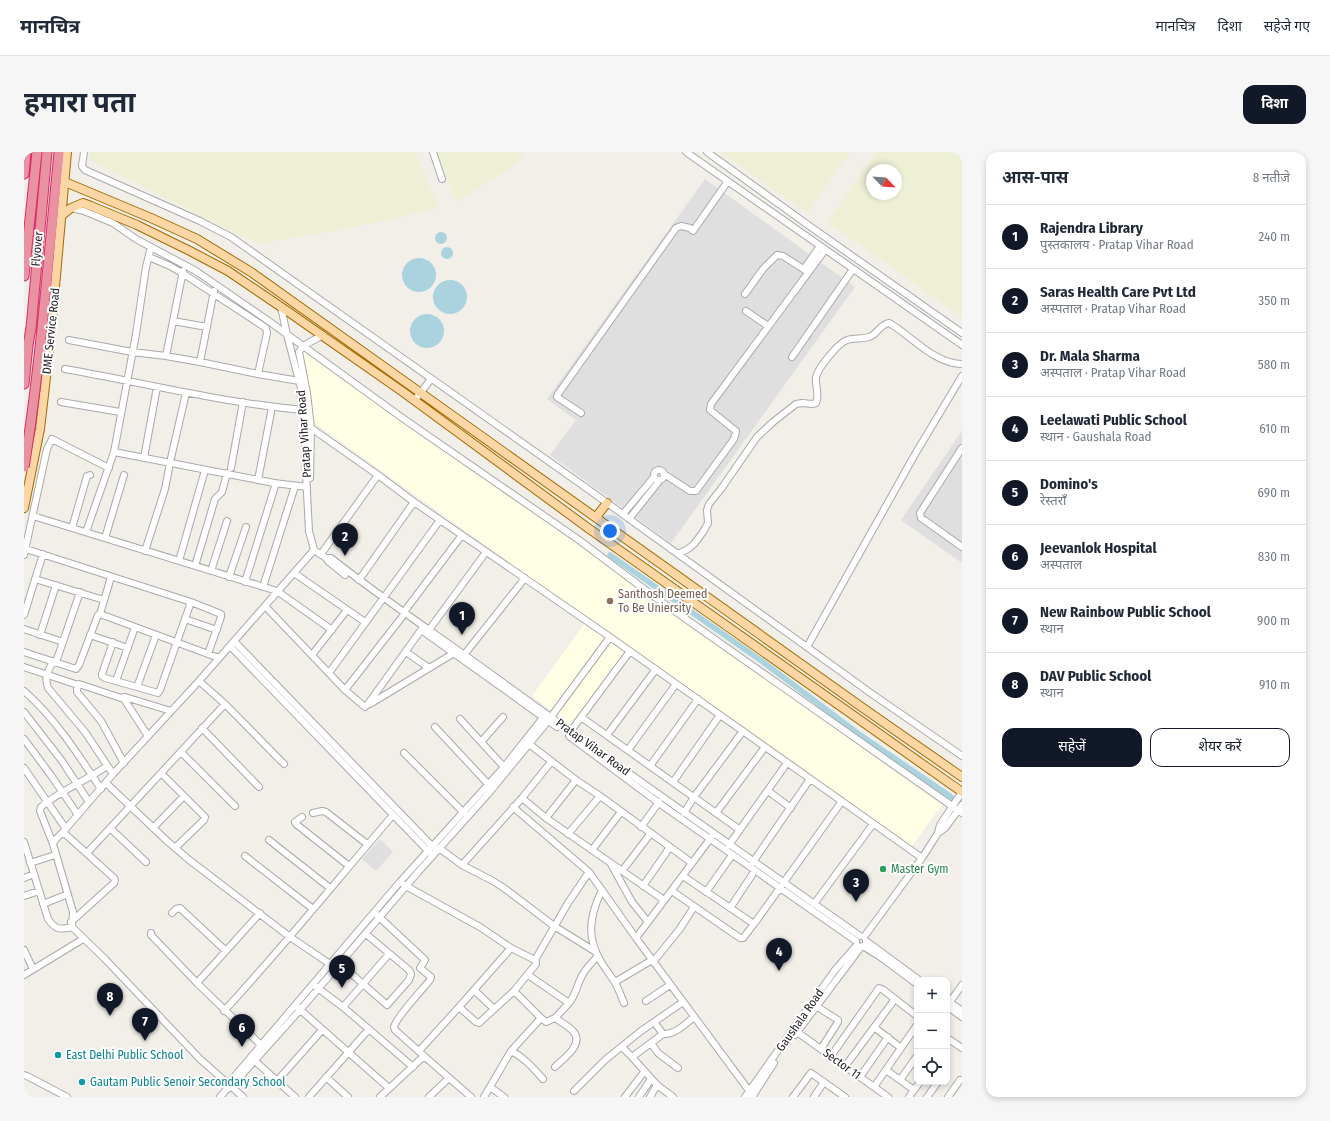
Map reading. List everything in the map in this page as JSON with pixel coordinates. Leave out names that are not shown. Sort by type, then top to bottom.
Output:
[{"type":"highway","points":[[24,174],[26,152]]},
{"type":"highway","points":[[24,276],[37,152]]},
{"type":"highway","points":[[24,384],[27,329],[47,152]]},
{"type":"highway","name":"Flyover","points":[[24,468],[37,376],[59,152]]},
{"type":"main road","name":"DME Service Road","points":[[24,508],[40,429],[50,343],[67,152]]},
{"type":"main road","points":[[65,182],[151,218],[202,242],[251,272],[856,704],[962,777]]},
{"type":"main road","points":[[62,215],[70,208],[83,203],[130,222],[228,271],[323,335],[415,400],[588,528],[960,795]]},
{"type":"main road","points":[[196,254],[202,242]]},
{"type":"main road","points":[[27,329],[51,332]]},
{"type":"main road","points":[[26,343],[50,343]]},
{"type":"main road","points":[[596,517],[607,503]]},
{"type":"street","points":[[84,152],[82,166],[85,170],[200,221],[231,237],[431,379],[473,407],[807,647],[962,756]]},
{"type":"street","points":[[433,152],[442,179]]},
{"type":"street","points":[[686,152],[962,345]]},
{"type":"street","points":[[707,152],[962,333]]},
{"type":"street","points":[[581,413],[557,397],[558,394],[676,228],[681,226],[690,228],[693,231],[728,181]]},
{"type":"street","points":[[70,208],[81,210],[113,223],[151,248],[184,265],[215,285],[401,417],[579,540],[656,598],[961,809],[945,828],[938,833]]},
{"type":"street","points":[[86,532],[114,452],[148,257],[151,248]]},
{"type":"street","points":[[657,478],[655,472],[658,470],[663,471],[664,474],[690,491],[696,491],[734,439],[736,431],[710,410],[711,404],[768,326],[822,248]]},
{"type":"street","points":[[745,294],[763,269],[777,255],[782,256],[806,271]]},
{"type":"street","points":[[148,257],[170,266],[182,273],[266,328],[267,333],[258,374]]},
{"type":"street","points":[[166,356],[184,265]]},
{"type":"street","points":[[792,357],[853,269]]},
{"type":"street","points":[[200,362],[215,285]]},
{"type":"street","name":"Pratap Vihar Road","points":[[281,307],[287,335],[300,380],[308,428],[305,454],[309,531],[312,548],[382,600],[429,630],[464,655],[659,802],[712,836],[729,845],[814,904],[914,982]]},
{"type":"street","points":[[746,311],[768,326]]},
{"type":"street","points":[[173,321],[207,327]]},
{"type":"street","points":[[678,554],[691,547],[703,532],[708,522],[707,510],[709,504],[757,437],[796,404],[815,404],[817,402],[816,378],[819,371],[844,341],[871,336],[887,323],[892,325],[927,351],[950,362],[962,364]]},
{"type":"street","points":[[303,346],[323,335]]},
{"type":"street","points":[[69,340],[132,352],[200,362],[258,374],[300,380]]},
{"type":"street","name":"Pratap Vihar Road","points":[[303,346],[299,350],[299,354],[308,392],[308,428],[313,532],[311,540]]},
{"type":"street","points":[[65,369],[186,393],[272,407],[304,410]]},
{"type":"street","points":[[807,647],[914,456],[962,376]]},
{"type":"street","points":[[415,400],[431,379]]},
{"type":"street","points":[[144,458],[157,387]]},
{"type":"street","points":[[145,551],[164,489],[186,393]]},
{"type":"street","points":[[61,402],[120,412]]},
{"type":"street","points":[[231,468],[243,402]]},
{"type":"street","points":[[258,480],[272,407]]},
{"type":"street","points":[[308,428],[378,475],[414,502],[656,669],[922,858]]},
{"type":"street","points":[[109,468],[52,438],[47,449],[25,552],[43,554],[191,602],[221,614],[208,654]]},
{"type":"street","points":[[962,448],[920,513],[923,520],[962,547]]},
{"type":"street","points":[[114,452],[170,461],[205,470],[258,480],[307,487]]},
{"type":"street","points":[[179,561],[205,470]]},
{"type":"street","points":[[194,566],[216,499],[222,492],[227,474]]},
{"type":"street","points":[[623,514],[657,478],[664,477],[664,474]]},
{"type":"street","points":[[72,528],[87,476],[90,475]]},
{"type":"street","points":[[105,538],[124,475]]},
{"type":"street","points":[[323,556],[378,475]]},
{"type":"street","points":[[628,519],[657,478]]},
{"type":"street","points":[[245,582],[276,483]]},
{"type":"street","points":[[263,587],[295,486]]},
{"type":"street","points":[[358,580],[414,502]]},
{"type":"street","points":[[33,516],[277,591],[332,630]]},
{"type":"street","points":[[211,571],[227,520]]},
{"type":"street","points":[[329,673],[440,520]]},
{"type":"street","points":[[229,576],[246,527]]},
{"type":"street","points":[[345,690],[462,535]]},
{"type":"street","points":[[53,844],[113,774],[199,681],[314,550]]},
{"type":"street","points":[[429,630],[486,552]]},
{"type":"street","points":[[24,615],[43,554]]},
{"type":"street","name":"Pratap Vihar Road","points":[[323,556],[331,558],[382,600]]},
{"type":"street","points":[[294,573],[365,622]]},
{"type":"street","points":[[24,652],[72,668],[77,668],[98,615],[100,614],[111,577]]},
{"type":"street","points":[[464,655],[525,578]]},
{"type":"street","points":[[35,579],[104,600]]},
{"type":"street","points":[[40,634],[56,585]]},
{"type":"street","points":[[80,592],[63,642],[54,662],[46,674],[46,682],[51,692],[85,732],[113,774]]},
{"type":"street","points":[[112,642],[102,676],[156,693],[159,692],[191,602]]},
{"type":"street","points":[[265,606],[345,690],[365,707],[454,653]]},
{"type":"street","points":[[312,655],[347,610]]},
{"type":"street","points":[[100,614],[219,658]]},
{"type":"street","name":"Pratap Vihar Road","points":[[403,614],[454,653],[498,682]]},
{"type":"street","points":[[185,619],[217,630]]},
{"type":"street","points":[[116,681],[135,627]]},
{"type":"street","points":[[24,629],[63,642]]},
{"type":"street","points":[[367,706],[422,630]]},
{"type":"street","points":[[137,687],[156,634]]},
{"type":"street","points":[[90,635],[128,648]]},
{"type":"street","points":[[220,1097],[294,1005],[399,883],[434,850],[488,794],[529,744],[547,718],[610,637]]},
{"type":"street","points":[[234,641],[356,772],[393,815],[434,850],[498,884],[554,926],[597,954]]},
{"type":"street","points":[[230,646],[434,850]]},
{"type":"street","points":[[570,732],[630,651]]},
{"type":"street","points":[[406,652],[429,668]]},
{"type":"street","points":[[24,667],[78,685],[80,684],[125,700],[148,736]]},
{"type":"street","points":[[607,735],[656,669]]},
{"type":"street","points":[[199,681],[225,704],[284,764]]},
{"type":"street","points":[[628,750],[676,684]]},
{"type":"street","points":[[78,685],[77,692],[101,721],[124,763]]},
{"type":"street","points":[[24,690],[35,700],[65,736],[101,788]]},
{"type":"street","points":[[121,698],[125,697],[171,711]]},
{"type":"street","points":[[650,766],[698,699]]},
{"type":"street","points":[[87,853],[225,704]]},
{"type":"street","points":[[24,712],[78,783],[89,802]]},
{"type":"street","points":[[672,782],[720,715]]},
{"type":"street","points":[[481,742],[503,717]]},
{"type":"street","points":[[581,717],[740,830]]},
{"type":"street","points":[[228,1087],[254,1061],[319,989],[380,918],[488,784],[547,718]]},
{"type":"street","name":"Pratap Vihar Road","points":[[547,718],[570,732],[684,813],[780,888],[915,977]]},
{"type":"street","points":[[460,719],[504,767]]},
{"type":"street","points":[[435,727],[488,784]]},
{"type":"street","points":[[202,728],[259,788]]},
{"type":"street","points":[[684,813],[694,797],[743,731]]},
{"type":"street","points":[[24,739],[78,815]]},
{"type":"street","points":[[529,744],[551,762],[692,863]]},
{"type":"street","points":[[716,813],[765,747]]},
{"type":"street","points":[[181,752],[235,806]]},
{"type":"street","points":[[404,753],[464,813]]},
{"type":"street","points":[[462,865],[522,798],[551,762]]},
{"type":"street","points":[[729,845],[788,763]]},
{"type":"street","points":[[107,766],[93,776],[62,793],[40,809],[53,844],[73,912],[72,925],[200,1059],[228,1087],[243,1097]]},
{"type":"street","points":[[24,768],[48,802],[65,830],[114,878],[114,884],[72,925],[60,930],[53,926],[48,919],[24,842]]},
{"type":"street","points":[[161,773],[204,817],[204,820],[175,848]]},
{"type":"street","points":[[753,862],[810,779]]},
{"type":"street","points":[[546,818],[576,780]]},
{"type":"street","points":[[106,783],[175,848],[290,937],[330,964]]},
{"type":"street","points":[[768,791],[790,808]]},
{"type":"street","points":[[861,942],[922,858],[938,833],[940,825],[960,795]]},
{"type":"street","points":[[153,828],[184,796]]},
{"type":"street","points":[[568,834],[600,796]]},
{"type":"street","points":[[522,798],[568,834],[664,900]]},
{"type":"street","points":[[672,891],[740,938],[744,937],[842,801]]},
{"type":"street","points":[[641,826],[659,802]]},
{"type":"street","points":[[513,808],[589,872],[750,1095]]},
{"type":"street","points":[[313,813],[322,810],[326,812],[368,844]]},
{"type":"street","points":[[592,850],[621,812]]},
{"type":"street","points":[[224,1010],[290,937],[393,815]]},
{"type":"street","points":[[302,818],[295,822],[296,824],[349,866]]},
{"type":"street","points":[[814,904],[873,824]]},
{"type":"street","points":[[110,828],[146,862]]},
{"type":"street","points":[[622,871],[651,833]]},
{"type":"street","points":[[636,938],[712,836]]},
{"type":"street","points":[[269,840],[330,888]]},
{"type":"street","points":[[643,886],[670,847]]},
{"type":"street","points":[[30,864],[55,855]]},
{"type":"street","points":[[245,856],[313,909]]},
{"type":"street","points":[[706,892],[730,858]]},
{"type":"street","points":[[610,863],[632,902],[648,922]]},
{"type":"street","points":[[459,1007],[479,1023],[514,991],[536,964],[535,960],[554,926],[589,872]]},
{"type":"street","points":[[24,878],[34,874]]},
{"type":"street","points":[[730,908],[752,875]]},
{"type":"street","points":[[683,876],[754,924]]},
{"type":"street","points":[[399,883],[480,927],[511,948],[535,960]]},
{"type":"street","points":[[602,890],[593,915],[592,942],[597,954],[615,982],[624,1003]]},
{"type":"street","points":[[24,896],[39,891]]},
{"type":"street","points":[[43,904],[68,894]]},
{"type":"street","points":[[615,982],[652,961],[679,930],[694,907]]},
{"type":"street","points":[[172,913],[176,909],[180,908],[226,950]]},
{"type":"street","points":[[375,912],[425,960],[420,968],[430,977],[430,980],[400,1016],[395,1024],[395,1030],[471,1097]]},
{"type":"street","points":[[197,983],[260,913]]},
{"type":"street","points":[[151,933],[151,935],[197,983],[261,1045]]},
{"type":"street","points":[[335,959],[387,1005],[409,980],[411,974],[409,970],[366,934]]},
{"type":"street","points":[[24,975],[84,939]]},
{"type":"street","name":"Gaushala Road","points":[[750,1095],[861,942]]},
{"type":"street","name":"Gaushala Road","points":[[750,1095],[835,970],[861,942]]},
{"type":"street","points":[[380,1097],[412,1067],[459,1007],[511,948]]},
{"type":"street","points":[[24,950],[33,969]]},
{"type":"street","points":[[343,1007],[389,954]]},
{"type":"street","points":[[514,991],[546,1022],[555,1018],[574,998],[583,974],[597,954]]},
{"type":"street","points":[[528,975],[569,1003]]},
{"type":"street","points":[[313,984],[343,1007],[412,1067]]},
{"type":"street","points":[[646,1001],[670,985]]},
{"type":"street","points":[[950,1001],[962,985]]},
{"type":"street","points":[[831,1056],[878,989],[882,989],[914,1013]]},
{"type":"street","points":[[474,990],[494,1009]]},
{"type":"street","points":[[846,1065],[895,999]]},
{"type":"street","points":[[574,1091],[605,1060],[654,1022],[683,1002]]},
{"type":"street","points":[[294,1005],[389,1088]]},
{"type":"street","points":[[950,1005],[962,1011]]},
{"type":"street","points":[[816,1006],[838,1020],[821,1049]]},
{"type":"street","points":[[950,1006],[962,1017]]},
{"type":"street","points":[[632,1057],[663,1034],[668,1035],[694,1017]]},
{"type":"street","points":[[484,1097],[511,1051],[541,1018]]},
{"type":"street","points":[[555,1018],[573,1031],[576,1035],[577,1041],[572,1051],[555,1066]]},
{"type":"street","points":[[654,1022],[663,1034]]},
{"type":"street","points":[[874,1027],[902,1048]]},
{"type":"street","points":[[309,1097],[369,1029]]},
{"type":"street","points":[[277,1081],[322,1030]]},
{"type":"street","points":[[874,1087],[914,1030]]},
{"type":"street","name":"Sector 11","points":[[797,1032],[888,1097]]},
{"type":"street","points":[[860,1077],[888,1037]]},
{"type":"street","points":[[950,1041],[962,1048]]},
{"type":"street","points":[[651,1043],[658,1053],[678,1068]]},
{"type":"street","points":[[622,1047],[657,1085],[673,1097]]},
{"type":"street","points":[[511,1051],[526,1061],[543,1079]]},
{"type":"street","points":[[900,1080],[914,1060]]},
{"type":"street","points":[[254,1061],[295,1097]]},
{"type":"street","points":[[886,1070],[914,1090]]},
{"type":"street","points":[[625,1097],[644,1072]]},
{"type":"street","points":[[793,1097],[811,1073],[824,1082],[837,1095],[845,1097]]},
{"type":"street","points":[[24,1076],[27,1076],[67,1097]]},
{"type":"street","points":[[326,1077],[348,1097]]},
{"type":"street","points":[[429,1097],[449,1078]]},
{"type":"street","points":[[639,1097],[651,1079]]},
{"type":"street","points":[[948,1097],[960,1080]]},
{"type":"street","points":[[814,1097],[824,1082]]},
{"type":"street","points":[[651,1097],[657,1085]]},
{"type":"street","points":[[909,1097],[918,1085]]},
{"type":"street","points":[[927,1097],[936,1085]]},
{"type":"street","points":[[490,1087],[504,1097]]},
{"type":"shaded area","points":[[91,152],[415,152],[439,208],[355,227],[259,244],[90,160]]},
{"type":"shaded area","points":[[436,152],[525,152],[517,164],[457,201]]},
{"type":"shaded area","points":[[721,152],[850,152],[807,213]]},
{"type":"shaded area","points":[[877,152],[962,152],[962,317],[828,222],[866,168],[866,200],[902,200],[902,164],[869,164]]},
{"type":"shaded area","points":[[705,179],[855,287],[671,543],[550,455],[576,420],[547,399]]},
{"type":"shaded area","name":"Santhosh Deemed To Be Uniersity","points":[[301,350],[631,582],[942,805],[910,849],[629,648],[572,726],[532,696],[588,619],[312,421]]},
{"type":"shaded area","points":[[962,431],[962,563],[901,520]]},
{"type":"shaded area","points":[[380,839],[393,852],[376,871],[362,859]]},
{"type":"water","points":[[439,232],[443,232],[447,238],[443,244],[439,244],[435,240],[435,236]]},
{"type":"water","points":[[445,247],[449,247],[453,253],[449,259],[445,259],[441,255],[441,251]]},
{"type":"water","points":[[419,258],[431,263],[436,275],[431,287],[419,292],[407,287],[402,275],[407,263]]},
{"type":"water","points":[[450,280],[462,285],[467,297],[462,309],[450,314],[438,309],[433,297],[438,285]]},
{"type":"water","points":[[427,314],[439,319],[444,331],[439,343],[427,348],[415,343],[410,331],[415,319]]},
{"type":"waterway","points":[[610,555],[763,662],[859,734],[960,803]]},
{"type":"place","name":"Saras Health Care Pvt Ltd","points":[[345,556]]},
{"type":"place","name":"Santhosh Deemed To Be Uniersity","points":[[610,601]]},
{"type":"place","name":"Rajendra Library","points":[[462,635]]},
{"type":"place","name":"Master Gym","points":[[883,869]]},
{"type":"place","name":"Dr. Mala Sharma","points":[[856,902]]},
{"type":"place","name":"Leelawati Public School","points":[[779,971]]},
{"type":"place","name":"Domino's","points":[[342,988]]},
{"type":"place","name":"DAV Public School","points":[[110,1016]]},
{"type":"place","name":"New Rainbow Public School","points":[[145,1041]]},
{"type":"place","name":"Jeevanlok Hospital","points":[[242,1047]]},
{"type":"place","name":"East Delhi Public School","points":[[58,1055]]},
{"type":"place","name":"Gautam Public Senoir Secondary School","points":[[82,1082]]}]
